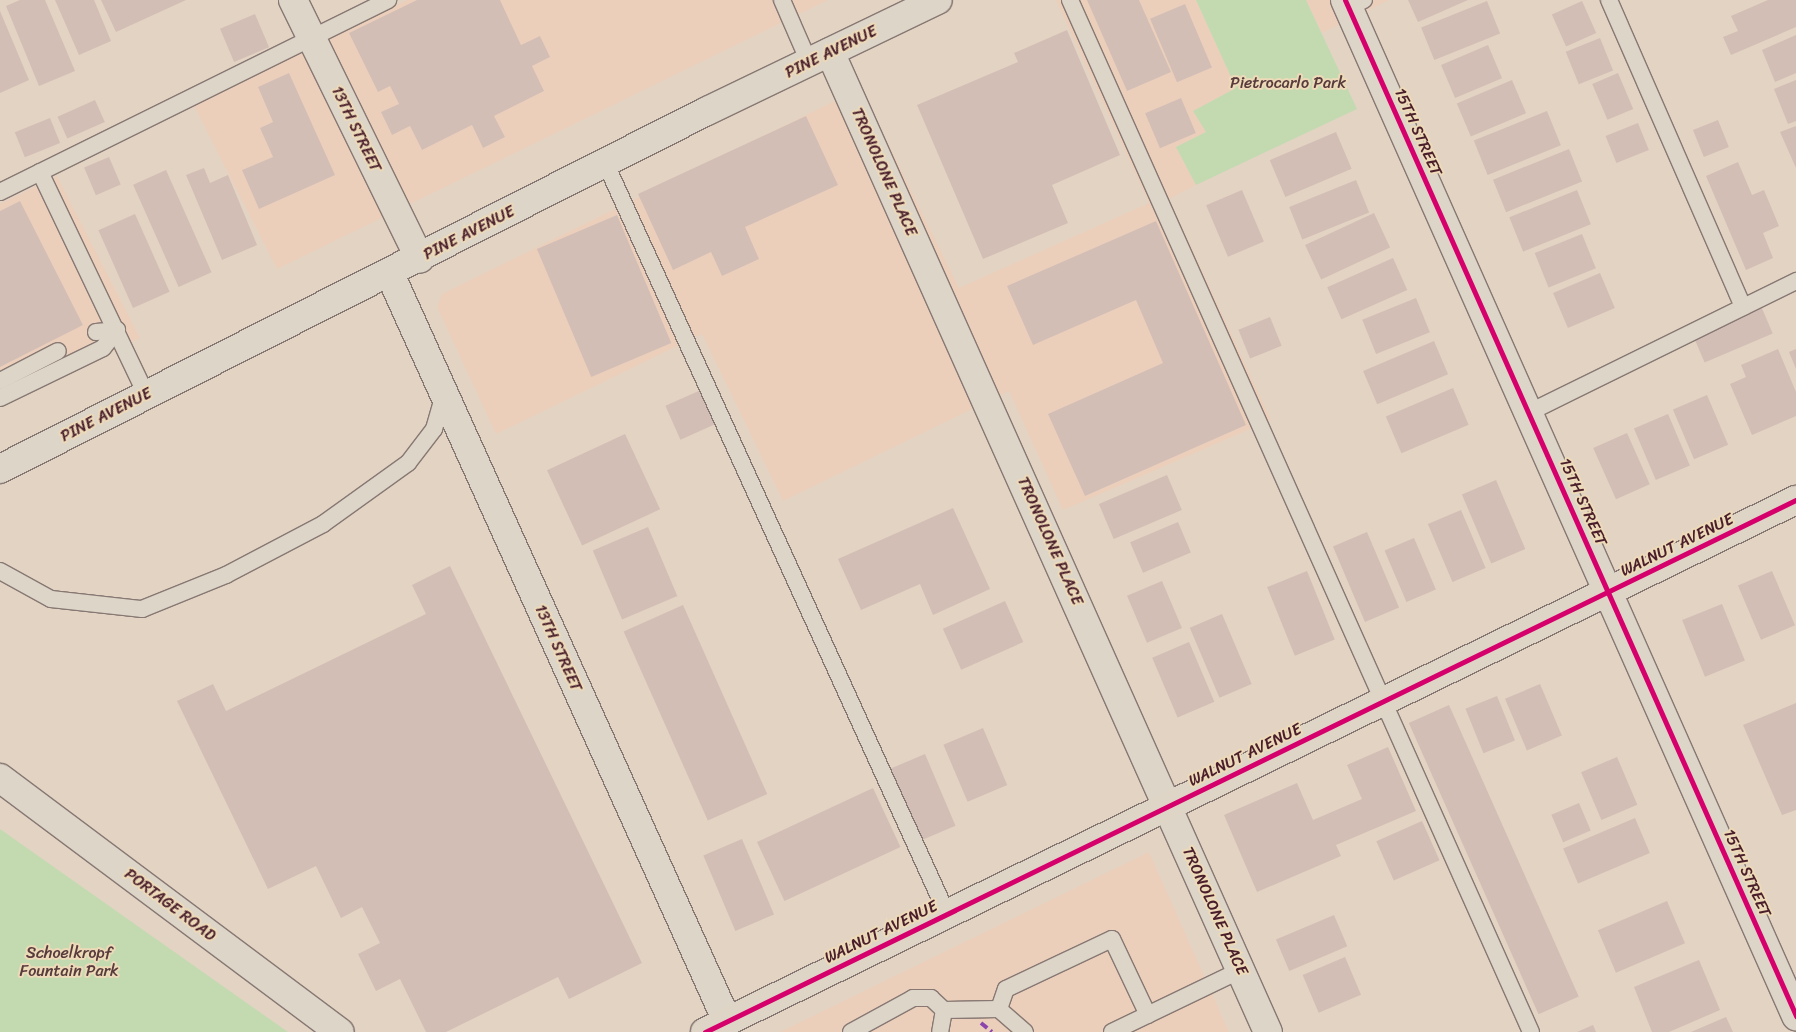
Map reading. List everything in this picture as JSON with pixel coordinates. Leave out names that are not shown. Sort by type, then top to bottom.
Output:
[{"type":"main road","name":"WALNUT AVENUE","points":[[716,1027],[1796,500]]},
{"type":"street","name":"13TH STREET","points":[[293,0],[420,259]]},
{"type":"street","name":"PINE AVENUE","points":[[0,469],[146,394],[420,259],[605,162],[938,0]]},
{"type":"street","name":"15TH STREET","points":[[1353,3],[1530,412],[1796,1016]]},
{"type":"street","name":"TRONOLONE PLACE","points":[[820,57],[1169,806],[1268,1032]]},
{"type":"street","name":"13TH STREET","points":[[390,274],[444,394],[716,1027]]},
{"type":"street","name":"PORTAGE ROAD","points":[[0,778],[339,1032]]},
{"type":"lane","points":[[0,192],[388,0]]},
{"type":"lane","points":[[782,0],[820,57]]},
{"type":"lane","points":[[1070,0],[1531,1032]]},
{"type":"lane","points":[[1609,0],[1743,307]]},
{"type":"lane","points":[[605,162],[947,914]]},
{"type":"lane","points":[[40,172],[146,394]]},
{"type":"lane","points":[[1530,412],[1796,280]]},
{"type":"lane","points":[[96,332],[117,330]]},
{"type":"lane","points":[[0,398],[103,348],[117,330]]},
{"type":"lane","points":[[0,380],[58,351]]},
{"type":"lane","points":[[0,571],[51,599],[142,609],[150,606],[226,575],[323,524],[408,463],[434,429],[444,394]]},
{"type":"lane","points":[[999,1009],[1006,990],[1112,939],[1148,1015]]},
{"type":"lane","points":[[1112,1032],[1241,970]]},
{"type":"lane","points":[[851,1032],[913,998],[932,998],[944,1010],[999,1009],[1025,1032]]},
{"type":"lane","points":[[940,1032],[944,1010]]},
{"type":"shaded area","points":[[407,0],[828,0],[277,269],[193,104]]},
{"type":"shaded area","points":[[1056,0],[1196,0],[1236,88],[1206,132],[1176,147],[1196,185],[1169,199],[1271,420],[1063,510],[1009,391],[783,501],[702,334],[496,434],[437,307],[442,294],[861,88],[959,288],[1149,203]]},
{"type":"shaded area","points":[[1306,0],[1389,0],[1322,33]]},
{"type":"shaded area","points":[[57,176],[140,338],[0,407],[0,204]]},
{"type":"shaded area","points":[[1149,852],[1229,1032],[780,1032]]},
{"type":"green space","name":"Pietrocarlo Park","points":[[1196,0],[1306,0],[1357,109],[1196,185],[1176,147],[1206,132],[1193,111],[1236,88]]},
{"type":"green space","name":"Schoelkropf Fountain Park","points":[[0,829],[288,1032],[0,1032]]},
{"type":"building","points":[[20,0],[45,0],[75,71],[39,86],[6,6]]},
{"type":"building","points":[[55,0],[94,0],[111,41],[79,55]]},
{"type":"building","points":[[101,0],[186,0],[116,32]]},
{"type":"building","points":[[417,0],[500,0],[521,45],[540,36],[550,57],[532,66],[544,91],[494,116],[505,137],[483,148],[472,125],[422,150],[410,126],[392,135],[381,112],[399,104],[390,86],[378,92],[349,33]]},
{"type":"building","points":[[1087,0],[1139,0],[1171,72],[1127,91]]},
{"type":"building","points":[[1408,0],[1468,0],[1418,22]]},
{"type":"building","points":[[1768,0],[1796,0],[1796,27],[1731,55],[1723,37],[1738,31],[1731,16]]},
{"type":"building","points":[[1487,1],[1500,33],[1434,60],[1421,28]]},
{"type":"building","points":[[1582,1],[1596,33],[1566,46],[1552,14]]},
{"type":"building","points":[[1185,4],[1212,68],[1177,82],[1150,19]]},
{"type":"building","points":[[0,11],[29,80],[0,93]]},
{"type":"building","points":[[255,14],[269,47],[234,62],[220,29]]},
{"type":"building","points":[[1067,30],[1120,155],[1052,185],[1068,223],[983,259],[917,105],[1018,62],[1014,53]]},
{"type":"building","points":[[1796,35],[1796,73],[1775,82],[1762,50]]},
{"type":"building","points":[[1600,38],[1613,70],[1579,84],[1566,52]]},
{"type":"building","points":[[1488,45],[1502,78],[1455,98],[1441,65]]},
{"type":"building","points":[[289,73],[335,175],[259,209],[242,170],[273,157],[260,128],[273,122],[258,87]]},
{"type":"building","points":[[1618,73],[1633,109],[1607,120],[1592,84]]},
{"type":"building","points":[[1512,80],[1526,113],[1471,137],[1457,103]]},
{"type":"building","points":[[1796,80],[1796,121],[1788,124],[1774,89]]},
{"type":"building","points":[[1181,98],[1196,133],[1160,148],[1145,113]]},
{"type":"building","points":[[95,100],[105,122],[67,139],[58,117]]},
{"type":"building","points":[[1547,111],[1561,145],[1488,175],[1474,141]]},
{"type":"building","points":[[806,116],[838,185],[745,227],[759,259],[722,276],[711,252],[673,270],[638,194]]},
{"type":"building","points":[[50,118],[60,143],[25,157],[15,132]]},
{"type":"building","points":[[1718,120],[1729,147],[1704,157],[1693,130]]},
{"type":"building","points":[[1638,123],[1649,150],[1616,163],[1606,136]]},
{"type":"building","points":[[1796,126],[1796,168],[1780,132]]},
{"type":"building","points":[[1336,132],[1352,169],[1285,197],[1270,160]]},
{"type":"building","points":[[1569,149],[1582,181],[1506,212],[1493,180]]},
{"type":"building","points":[[109,157],[121,185],[96,195],[84,168]]},
{"type":"building","points":[[1738,162],[1752,195],[1764,190],[1779,226],[1763,233],[1773,258],[1746,270],[1706,176]]},
{"type":"building","points":[[204,168],[210,183],[228,175],[257,245],[222,260],[186,175]]},
{"type":"building","points":[[166,170],[212,272],[179,287],[133,185]]},
{"type":"building","points":[[1356,180],[1369,212],[1302,239],[1289,207]]},
{"type":"building","points":[[1242,190],[1264,242],[1228,257],[1206,205]]},
{"type":"building","points":[[1577,190],[1591,224],[1523,252],[1509,217]]},
{"type":"building","points":[[20,201],[83,325],[0,367],[0,211]]},
{"type":"building","points":[[1374,213],[1390,247],[1321,280],[1305,245]]},
{"type":"building","points":[[135,214],[170,292],[133,308],[98,230]]},
{"type":"building","points":[[617,215],[671,343],[591,377],[537,249]]},
{"type":"building","points":[[1156,221],[1246,425],[1085,496],[1048,414],[1163,363],[1136,300],[1033,345],[1007,286]]},
{"type":"building","points":[[1582,234],[1596,268],[1549,287],[1535,253]]},
{"type":"building","points":[[1393,258],[1407,290],[1341,319],[1327,287]]},
{"type":"building","points":[[1600,273],[1615,308],[1568,328],[1553,293]]},
{"type":"building","points":[[1416,298],[1430,332],[1376,354],[1362,320]]},
{"type":"building","points":[[1761,306],[1773,334],[1705,363],[1693,335]]},
{"type":"building","points":[[1270,317],[1282,346],[1250,358],[1238,330]]},
{"type":"building","points":[[1434,341],[1448,374],[1377,404],[1363,371]]},
{"type":"building","points":[[1778,349],[1796,392],[1796,416],[1752,435],[1730,384],[1746,377],[1741,365]]},
{"type":"building","points":[[1796,349],[1796,369],[1789,352]]},
{"type":"building","points":[[1453,388],[1469,425],[1401,453],[1386,417]]},
{"type":"building","points":[[701,390],[716,424],[680,440],[665,406]]},
{"type":"building","points":[[1707,395],[1728,445],[1694,459],[1673,409]]},
{"type":"building","points":[[1668,414],[1690,466],[1656,480],[1634,428]]},
{"type":"building","points":[[1627,433],[1650,484],[1616,499],[1593,448]]},
{"type":"building","points":[[625,434],[660,509],[582,546],[547,470]]},
{"type":"building","points":[[1167,475],[1182,510],[1114,539],[1099,504]]},
{"type":"building","points":[[1496,480],[1525,549],[1491,563],[1462,494]]},
{"type":"building","points":[[953,508],[990,589],[933,615],[920,584],[861,610],[838,559]]},
{"type":"building","points":[[1461,510],[1486,568],[1452,582],[1428,524]]},
{"type":"building","points":[[1178,522],[1191,552],[1143,573],[1130,542]]},
{"type":"building","points":[[648,527],[677,596],[622,619],[593,550]]},
{"type":"building","points":[[1367,532],[1399,607],[1365,622],[1333,546]]},
{"type":"building","points":[[1414,538],[1436,590],[1406,602],[1385,551]]},
{"type":"building","points":[[450,566],[642,963],[569,999],[558,977],[446,1032],[426,1032],[400,979],[376,991],[358,954],[380,943],[362,907],[341,918],[316,866],[268,889],[177,701],[213,684],[226,711],[426,614],[412,585]]},
{"type":"building","points":[[1307,571],[1335,640],[1295,656],[1267,587]]},
{"type":"building","points":[[1772,571],[1795,625],[1761,640],[1738,585]]},
{"type":"building","points":[[1162,581],[1182,628],[1147,643],[1127,596]]},
{"type":"building","points":[[1005,601],[1023,642],[961,670],[943,629]]},
{"type":"building","points":[[1722,604],[1745,661],[1705,677],[1682,620]]},
{"type":"building","points":[[683,605],[767,794],[708,821],[624,631]]},
{"type":"building","points":[[1222,614],[1252,684],[1219,698],[1190,628]]},
{"type":"building","points":[[1189,642],[1214,702],[1178,717],[1152,658]]},
{"type":"building","points":[[1540,684],[1562,736],[1527,750],[1505,699]]},
{"type":"building","points":[[1497,696],[1515,741],[1483,753],[1465,709]]},
{"type":"building","points":[[1796,703],[1796,810],[1782,815],[1743,725]]},
{"type":"building","points":[[1449,705],[1579,996],[1539,1014],[1409,723]]},
{"type":"building","points":[[983,728],[1007,785],[968,802],[943,745]]},
{"type":"building","points":[[1388,747],[1416,811],[1336,845],[1341,856],[1257,892],[1224,815],[1297,783],[1313,820],[1362,799],[1347,765]]},
{"type":"building","points":[[925,754],[955,826],[921,840],[891,768]]},
{"type":"building","points":[[1617,757],[1637,805],[1601,820],[1581,772]]},
{"type":"building","points":[[873,788],[900,847],[784,901],[757,842]]},
{"type":"building","points":[[1579,803],[1591,831],[1563,842],[1551,815]]},
{"type":"building","points":[[1635,818],[1650,853],[1578,883],[1563,848]]},
{"type":"building","points":[[1422,821],[1439,860],[1394,881],[1376,841]]},
{"type":"building","points":[[742,839],[774,914],[735,931],[703,855]]},
{"type":"building","points":[[1667,901],[1685,943],[1616,973],[1598,930]]},
{"type":"building","points":[[1334,915],[1347,946],[1289,971],[1276,940]]},
{"type":"building","points":[[1345,957],[1361,995],[1319,1013],[1303,975]]},
{"type":"building","points":[[1699,960],[1720,1010],[1669,1032],[1652,1032],[1634,987]]},
{"type":"building","points":[[1726,1017],[1733,1032],[1691,1032]]},
{"type":"building","points":[[1593,1025],[1596,1032],[1577,1032]]},
{"type":"marked path","points":[[981,1023],[992,1032]]},
{"type":"cycle path","points":[[1345,0],[1796,1016]]},
{"type":"cycle path","points":[[705,1032],[1796,500]]}]
